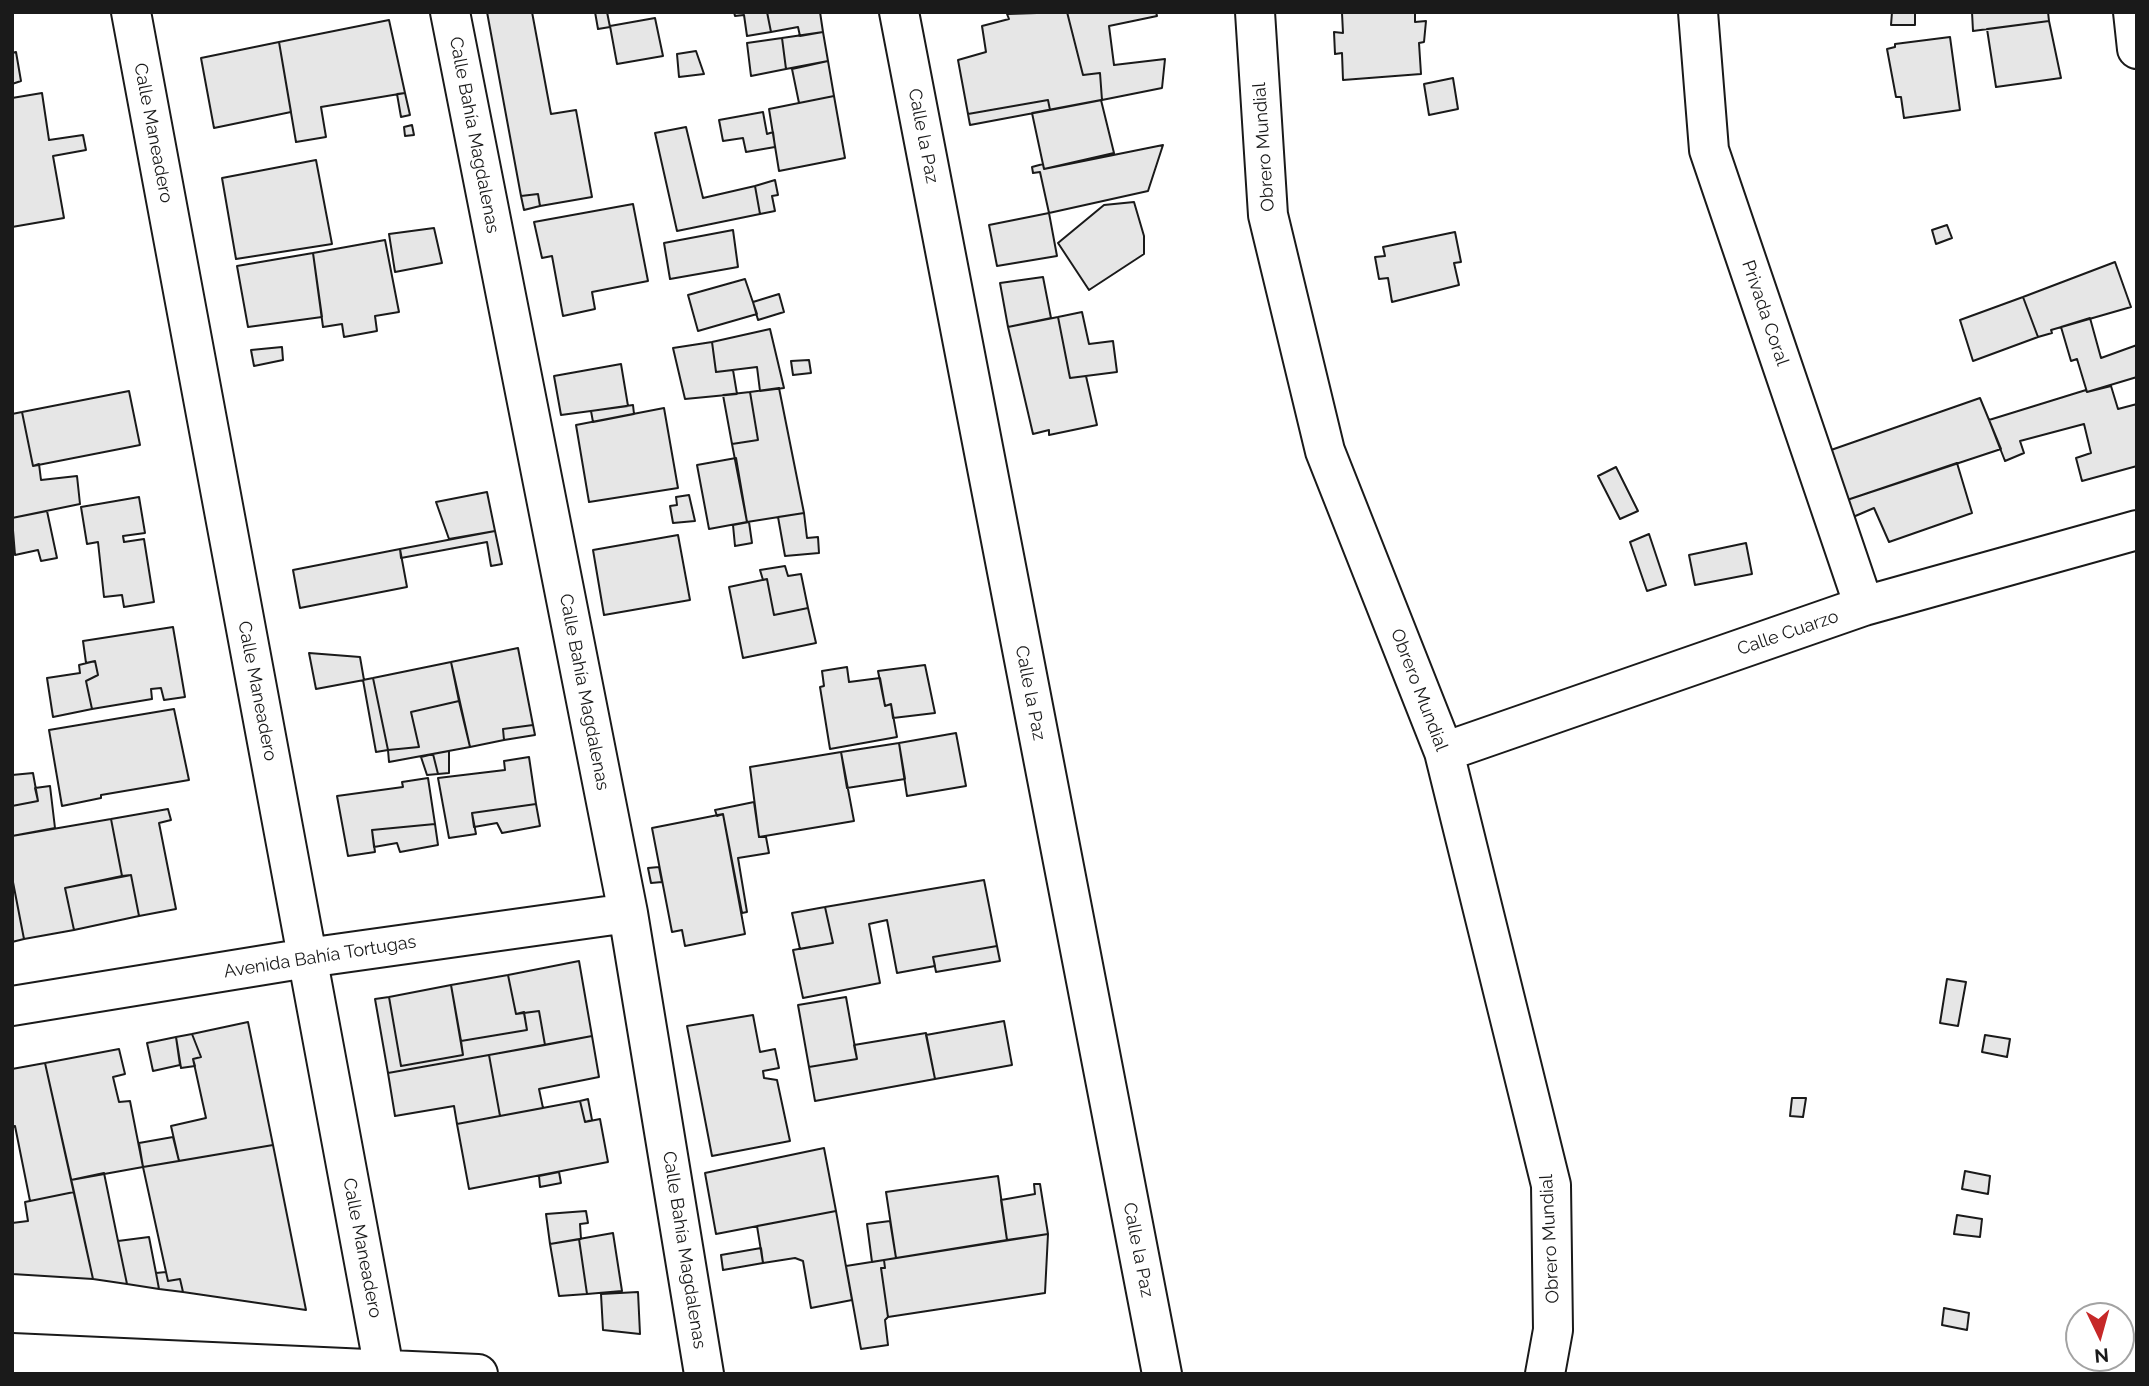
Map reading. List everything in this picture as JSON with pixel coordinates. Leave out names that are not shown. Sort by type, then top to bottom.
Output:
[{"type":"street","name":"Calle Maneadero","points":[[131,12],[384,1369]]},
{"type":"street","name":"Calle Bahía Magdalenas","points":[[450,12],[628,913],[704,1374]]},
{"type":"street","name":"Calle la Paz","points":[[899,12],[1162,1374]]},
{"type":"street","name":"Obrero Mundial","points":[[1255,12],[1268,215],[1325,451],[1444,752],[1551,1185],[1553,1330],[1545,1374]]},
{"type":"street","name":"Privada Coral","points":[[1698,12],[1709,150],[1864,606]]},
{"type":"street","points":[[2133,12],[2137,49]]},
{"type":"street","name":"Calle Cuarzo","points":[[1444,752],[1864,606],[2137,530]]},
{"type":"street","name":"Avenida Bahía Tortugas","points":[[12,1006],[307,958],[628,913]]},
{"type":"street","points":[[12,1353],[478,1374]]},
{"type":"building","points":[[487,12],[532,12],[551,114],[576,110],[592,197],[540,206],[538,194],[521,196]]},
{"type":"building","points":[[595,12],[607,12],[610,27],[598,29]]},
{"type":"building","points":[[734,12],[767,12],[771,32],[747,36],[744,15],[735,16]]},
{"type":"building","points":[[767,12],[820,12],[823,32],[800,36],[798,27],[771,32]]},
{"type":"building","points":[[1067,12],[1156,12],[1157,16],[1109,26],[1114,65],[1165,59],[1162,88],[1102,100],[1100,73],[1083,75]]},
{"type":"building","points":[[1067,12],[1083,75],[1100,73],[1102,100],[1050,110],[1048,100],[968,114],[958,60],[986,52],[982,26],[1009,19],[1007,14]]},
{"type":"building","points":[[1415,12],[1415,22],[1426,21],[1424,42],[1419,43],[1421,74],[1343,80],[1342,53],[1335,54],[1334,32],[1343,33],[1342,13]]},
{"type":"building","points":[[1892,12],[1915,12],[1915,25],[1891,25]]},
{"type":"building","points":[[1972,12],[2048,12],[2049,21],[1973,31]]},
{"type":"building","points":[[655,18],[663,56],[617,64],[610,26]]},
{"type":"building","points":[[389,20],[405,93],[321,107],[326,137],[296,142],[279,42]]},
{"type":"building","points":[[2049,21],[2061,78],[1996,87],[1987,29]]},
{"type":"building","points":[[823,32],[828,61],[786,69],[782,38]]},
{"type":"building","points":[[1950,37],[1960,110],[1904,118],[1901,97],[1896,97],[1887,49],[1895,47],[1895,44]]},
{"type":"building","points":[[782,38],[786,69],[751,76],[747,43]]},
{"type":"building","points":[[279,42],[291,112],[214,128],[201,58]]},
{"type":"building","points":[[696,51],[704,74],[679,77],[677,54]]},
{"type":"building","points":[[16,52],[21,81],[12,84],[12,53]]},
{"type":"building","points":[[828,61],[834,96],[799,103],[792,69]]},
{"type":"building","points":[[1453,78],[1458,109],[1429,115],[1424,84]]},
{"type":"building","points":[[42,93],[49,140],[83,135],[86,150],[53,156],[64,218],[12,227],[12,98]]},
{"type":"building","points":[[405,93],[410,115],[401,117],[397,94]]},
{"type":"building","points":[[834,96],[845,158],[779,171],[769,109]]},
{"type":"building","points":[[1048,100],[1050,110],[970,125],[968,114]]},
{"type":"building","points":[[1101,100],[1114,153],[1044,169],[1032,113]]},
{"type":"building","points":[[763,112],[767,134],[773,132],[775,147],[746,152],[743,138],[723,141],[719,120]]},
{"type":"building","points":[[412,125],[414,135],[405,136],[404,127]]},
{"type":"building","points":[[686,127],[703,198],[755,186],[760,214],[677,231],[655,133]]},
{"type":"building","points":[[1163,145],[1148,191],[1049,213],[1040,172],[1033,173],[1032,167],[1043,164],[1044,169]]},
{"type":"building","points":[[316,160],[332,244],[236,259],[222,178]]},
{"type":"building","points":[[775,180],[778,195],[772,196],[775,211],[760,214],[755,186]]},
{"type":"building","points":[[538,194],[540,206],[524,210],[521,196]]},
{"type":"building","points":[[1134,202],[1144,236],[1144,254],[1089,290],[1058,243],[1104,205]]},
{"type":"building","points":[[633,204],[648,281],[592,292],[595,309],[563,316],[552,256],[542,258],[534,222]]},
{"type":"building","points":[[1049,213],[1057,256],[997,266],[989,225]]},
{"type":"building","points":[[1947,225],[1952,238],[1936,244],[1932,230]]},
{"type":"building","points":[[434,228],[442,263],[395,272],[389,234]]},
{"type":"building","points":[[733,230],[738,267],[670,279],[664,243]]},
{"type":"building","points":[[1455,232],[1461,262],[1454,263],[1459,285],[1392,302],[1388,278],[1379,279],[1375,257],[1385,256],[1383,247]]},
{"type":"building","points":[[385,240],[399,312],[375,316],[377,331],[344,337],[342,324],[323,327],[313,253]]},
{"type":"building","points":[[313,253],[322,317],[248,327],[237,266]]},
{"type":"building","points":[[2115,262],[2131,307],[2051,330],[2052,333],[2038,337],[2023,297]]},
{"type":"building","points":[[1043,277],[1051,318],[1008,327],[1000,283]]},
{"type":"building","points":[[745,279],[757,314],[698,331],[688,295]]},
{"type":"building","points":[[779,294],[784,312],[758,320],[753,302]]},
{"type":"building","points":[[2023,297],[2038,337],[1973,361],[1960,320]]},
{"type":"building","points":[[1082,312],[1089,344],[1113,341],[1117,372],[1070,378],[1058,317]]},
{"type":"building","points":[[1058,317],[1070,378],[1086,376],[1097,425],[1049,435],[1049,430],[1033,434],[1008,327]]},
{"type":"building","points":[[2090,318],[2101,358],[2137,345],[2137,377],[2087,392],[2077,359],[2071,361],[2061,327]]},
{"type":"building","points":[[770,329],[784,388],[760,391],[757,367],[716,372],[712,342]]},
{"type":"building","points":[[712,342],[716,372],[733,370],[737,394],[685,399],[673,348]]},
{"type":"building","points":[[282,347],[283,360],[254,366],[251,350]]},
{"type":"building","points":[[809,360],[811,373],[793,375],[791,361]]},
{"type":"building","points":[[621,364],[628,406],[561,415],[554,376]]},
{"type":"building","points":[[2111,386],[2118,409],[2137,404],[2137,466],[2082,481],[2076,458],[2091,453],[2084,424],[2020,441],[2024,453],[2005,461],[1989,420],[2086,390],[2087,392]]},
{"type":"building","points":[[779,388],[804,513],[747,522],[732,444],[758,440],[750,392]]},
{"type":"building","points":[[129,391],[140,445],[33,466],[22,412]]},
{"type":"building","points":[[750,392],[758,440],[732,444],[723,395]]},
{"type":"building","points":[[1980,398],[2001,449],[1847,500],[1831,450]]},
{"type":"building","points":[[633,405],[634,414],[593,422],[591,411]]},
{"type":"building","points":[[664,408],[678,488],[589,502],[576,425]]},
{"type":"building","points":[[22,412],[33,466],[39,464],[41,480],[77,476],[80,504],[12,518],[12,414]]},
{"type":"building","points":[[736,458],[747,522],[709,529],[697,465]]},
{"type":"building","points":[[1957,463],[1972,513],[1889,542],[1874,508],[1853,517],[1847,500]]},
{"type":"building","points":[[1616,467],[1638,511],[1620,519],[1598,476]]},
{"type":"building","points":[[487,492],[495,531],[449,539],[436,502]]},
{"type":"building","points":[[689,495],[695,521],[673,523],[670,506],[677,505],[676,497]]},
{"type":"building","points":[[139,497],[145,533],[123,536],[124,542],[144,539],[154,602],[124,607],[122,595],[104,597],[98,542],[87,544],[81,507]]},
{"type":"building","points":[[47,511],[57,558],[41,561],[38,550],[15,555],[12,518]]},
{"type":"building","points":[[804,513],[807,538],[818,537],[819,553],[785,556],[778,517]]},
{"type":"building","points":[[749,522],[752,543],[735,546],[733,525]]},
{"type":"building","points":[[495,531],[502,564],[491,566],[487,542],[401,558],[400,549]]},
{"type":"building","points":[[1649,534],[1666,585],[1647,591],[1630,542]]},
{"type":"building","points":[[678,535],[690,600],[604,615],[593,550]]},
{"type":"building","points":[[1746,543],[1752,574],[1695,585],[1689,555]]},
{"type":"building","points":[[400,549],[407,587],[300,608],[293,570]]},
{"type":"building","points":[[785,566],[788,576],[801,574],[808,608],[774,615],[767,579],[763,580],[760,570]]},
{"type":"building","points":[[767,579],[774,615],[808,608],[816,643],[743,658],[729,587]]},
{"type":"building","points":[[173,627],[185,697],[164,700],[161,688],[151,689],[152,699],[92,709],[86,681],[98,675],[95,661],[86,663],[83,641]]},
{"type":"building","points":[[518,648],[533,725],[503,729],[504,740],[470,747],[451,662]]},
{"type":"building","points":[[309,653],[360,657],[364,680],[316,689]]},
{"type":"building","points":[[95,661],[98,675],[86,681],[92,709],[53,717],[47,678],[80,673],[79,665]]},
{"type":"building","points":[[451,662],[459,701],[411,712],[419,747],[388,750],[373,678]]},
{"type":"building","points":[[925,665],[935,713],[893,718],[891,704],[885,706],[878,671]]},
{"type":"building","points":[[847,667],[849,682],[880,678],[885,706],[891,704],[897,737],[830,749],[820,687],[824,686],[822,671]]},
{"type":"building","points":[[373,678],[388,750],[376,752],[363,680]]},
{"type":"building","points":[[459,701],[470,747],[389,762],[388,750],[419,747],[411,712]]},
{"type":"building","points":[[174,709],[189,780],[101,795],[101,798],[62,806],[49,730]]},
{"type":"building","points":[[533,725],[535,735],[504,740],[503,729]]},
{"type":"building","points":[[956,733],[966,786],[907,796],[899,743]]},
{"type":"building","points":[[899,743],[905,779],[847,788],[841,752]]},
{"type":"building","points":[[449,751],[449,773],[438,774],[433,754]]},
{"type":"building","points":[[841,752],[854,821],[759,837],[750,767]]},
{"type":"building","points":[[433,754],[438,774],[427,775],[421,757]]},
{"type":"building","points":[[529,757],[536,804],[472,813],[476,834],[449,838],[438,778],[505,770],[504,761]]},
{"type":"building","points":[[33,773],[38,801],[12,806],[12,775]]},
{"type":"building","points":[[428,778],[435,824],[372,830],[375,852],[348,856],[337,796],[403,787],[402,782]]},
{"type":"building","points":[[50,786],[55,828],[12,836],[12,806],[38,801],[35,788]]},
{"type":"building","points":[[754,802],[759,837],[766,837],[769,853],[738,858],[747,912],[742,913],[723,814],[717,816],[715,810]]},
{"type":"building","points":[[536,804],[540,826],[502,833],[497,823],[474,827],[472,813]]},
{"type":"building","points":[[168,809],[171,820],[159,823],[176,909],[139,916],[131,875],[122,876],[111,819]]},
{"type":"building","points":[[723,814],[745,934],[685,946],[682,930],[672,932],[652,828]]},
{"type":"building","points":[[111,819],[122,876],[65,888],[74,930],[24,939],[12,877],[12,836]]},
{"type":"building","points":[[435,824],[438,845],[400,852],[397,843],[374,847],[372,830]]},
{"type":"building","points":[[659,867],[662,882],[651,883],[648,868]]},
{"type":"building","points":[[131,875],[139,916],[74,930],[65,888]]},
{"type":"building","points":[[12,877],[24,939],[12,942]]},
{"type":"building","points":[[984,880],[997,946],[933,957],[935,966],[897,973],[887,920],[869,924],[880,983],[803,998],[793,950],[833,943],[825,907]]},
{"type":"building","points":[[825,907],[833,943],[800,949],[792,913]]},
{"type":"building","points":[[997,946],[1000,961],[936,972],[933,957]]},
{"type":"building","points":[[579,961],[592,1036],[545,1045],[539,1011],[516,1014],[508,975]]},
{"type":"building","points":[[508,975],[516,1014],[524,1012],[527,1030],[461,1041],[451,985]]},
{"type":"building","points":[[1947,979],[1966,982],[1958,1026],[1940,1023]]},
{"type":"building","points":[[451,985],[463,1055],[401,1066],[389,997]]},
{"type":"building","points":[[389,997],[401,1066],[463,1055],[461,1041],[527,1030],[524,1013],[539,1011],[545,1045],[388,1073],[375,999]]},
{"type":"building","points":[[846,997],[857,1059],[809,1067],[798,1005]]},
{"type":"building","points":[[753,1015],[760,1052],[775,1049],[779,1068],[763,1071],[764,1078],[777,1080],[790,1141],[712,1156],[687,1026]]},
{"type":"building","points":[[1004,1021],[1012,1065],[935,1079],[926,1035]]},
{"type":"building","points":[[248,1022],[273,1145],[179,1161],[171,1126],[206,1118],[193,1059],[201,1057],[192,1034]]},
{"type":"building","points":[[926,1033],[935,1079],[815,1101],[809,1067],[857,1059],[854,1045]]},
{"type":"building","points":[[192,1034],[201,1057],[193,1059],[195,1066],[181,1068],[176,1037]]},
{"type":"building","points":[[1985,1035],[2010,1039],[2007,1057],[1982,1052]]},
{"type":"building","points":[[592,1036],[599,1077],[539,1089],[543,1108],[500,1116],[489,1055]]},
{"type":"building","points":[[176,1037],[180,1065],[153,1071],[147,1043]]},
{"type":"building","points":[[119,1049],[125,1074],[113,1077],[119,1102],[130,1101],[143,1167],[71,1180],[45,1063]]},
{"type":"building","points":[[489,1055],[500,1116],[457,1124],[454,1106],[395,1116],[388,1073]]},
{"type":"building","points":[[45,1063],[74,1192],[30,1201],[15,1126],[12,1127],[12,1069]]},
{"type":"building","points":[[1792,1098],[1806,1098],[1803,1117],[1790,1116]]},
{"type":"building","points":[[588,1099],[592,1120],[585,1122],[580,1101]]},
{"type":"building","points":[[580,1101],[585,1122],[600,1119],[608,1162],[469,1189],[457,1124]]},
{"type":"building","points":[[173,1137],[179,1161],[143,1167],[139,1143]]},
{"type":"building","points":[[273,1145],[306,1310],[183,1292],[180,1279],[168,1281],[143,1167]]},
{"type":"building","points":[[824,1148],[836,1211],[716,1234],[705,1173]]},
{"type":"building","points":[[1965,1171],[1990,1176],[1988,1194],[1962,1189]]},
{"type":"building","points":[[559,1172],[561,1183],[540,1187],[539,1176]]},
{"type":"building","points":[[104,1173],[127,1284],[93,1279],[71,1180]]},
{"type":"building","points":[[998,1176],[1007,1240],[896,1258],[886,1192]]},
{"type":"building","points":[[1034,1184],[1040,1184],[1048,1234],[1007,1240],[1001,1200],[1035,1194]]},
{"type":"building","points":[[74,1192],[93,1279],[12,1274],[12,1223],[28,1221],[25,1202]]},
{"type":"building","points":[[586,1211],[588,1223],[580,1224],[581,1239],[550,1244],[546,1214]]},
{"type":"building","points":[[836,1211],[852,1300],[811,1308],[803,1261],[795,1258],[763,1263],[757,1226]]},
{"type":"building","points":[[1957,1215],[1982,1219],[1980,1237],[1954,1234]]},
{"type":"building","points":[[890,1221],[896,1258],[872,1262],[867,1224]]},
{"type":"building","points":[[613,1233],[622,1291],[587,1294],[579,1239]]},
{"type":"building","points":[[1048,1234],[1045,1293],[888,1317],[881,1268],[885,1268],[884,1260]]},
{"type":"building","points":[[149,1237],[159,1289],[127,1284],[118,1241]]},
{"type":"building","points":[[579,1239],[587,1294],[559,1296],[550,1244]]},
{"type":"building","points":[[761,1248],[763,1263],[723,1270],[721,1255]]},
{"type":"building","points":[[884,1260],[885,1268],[881,1268],[888,1317],[885,1320],[888,1345],[861,1349],[846,1266]]},
{"type":"building","points":[[166,1272],[168,1281],[180,1279],[183,1292],[159,1289],[156,1273]]},
{"type":"building","points":[[638,1292],[640,1334],[603,1330],[601,1294]]},
{"type":"building","points":[[1944,1308],[1969,1313],[1967,1330],[1942,1325]]}]
